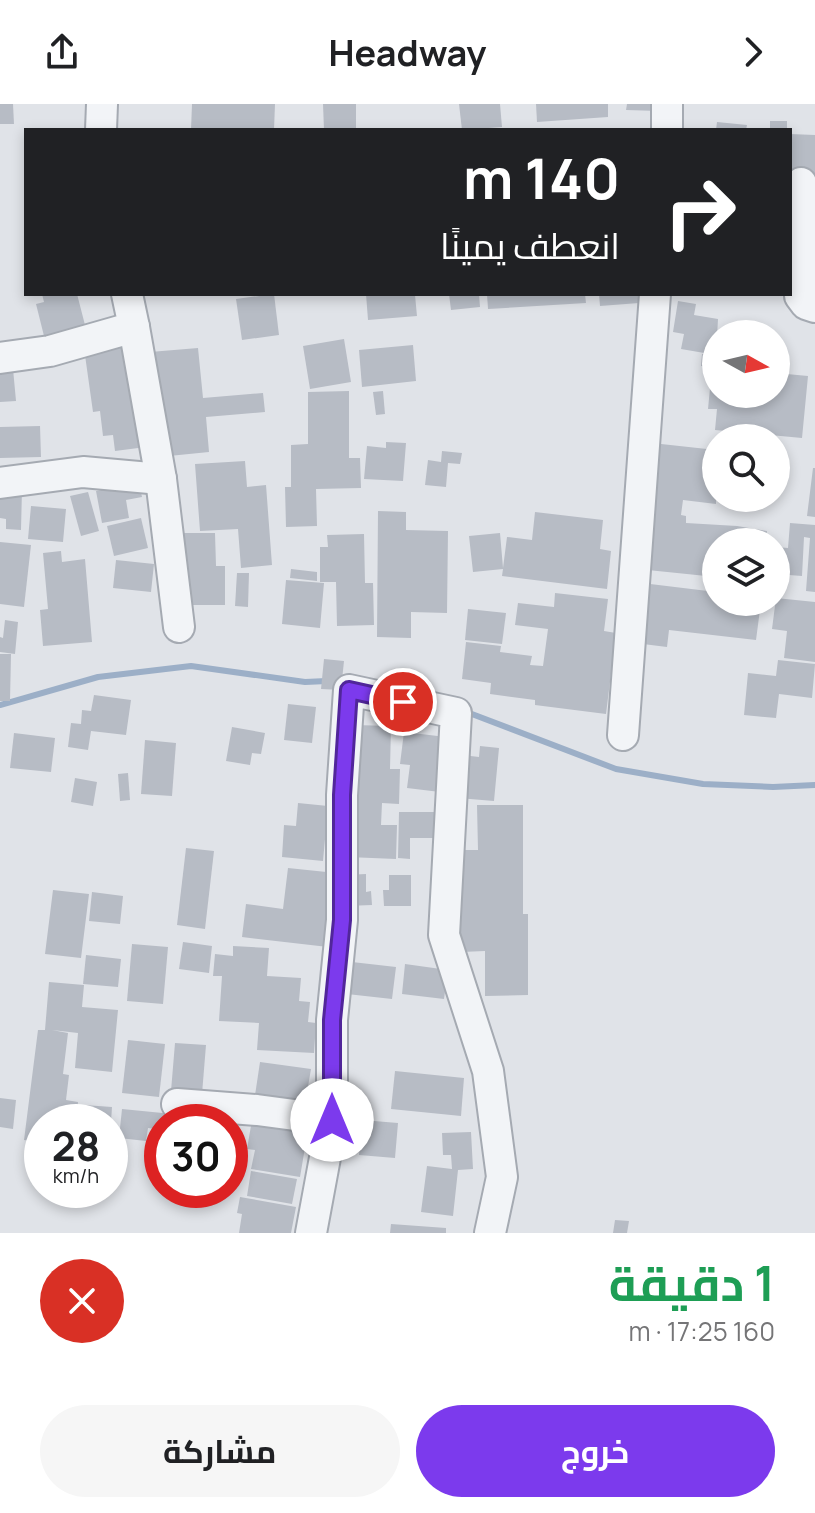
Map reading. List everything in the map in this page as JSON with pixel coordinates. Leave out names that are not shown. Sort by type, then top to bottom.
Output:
[{"type":"street","points":[[101,128],[102,104]]},
{"type":"street","points":[[667,104],[667,128]]},
{"type":"street","points":[[802,183],[800,296],[806,304],[815,307]]},
{"type":"street","points":[[127,296],[161,479],[179,627]]},
{"type":"street","points":[[623,735],[655,296]]},
{"type":"street","points":[[0,358],[50,351],[134,327]]},
{"type":"street","points":[[0,483],[83,472],[161,479]]},
{"type":"street","points":[[311,1233],[332,1120],[332,1020],[342,920],[342,795],[349,690],[456,713],[444,935],[488,1071],[502,1177],[490,1233]]},
{"type":"street","points":[[248,1109],[332,1120]]},
{"type":"building","points":[[0,104],[13,104],[14,124],[0,124]]},
{"type":"building","points":[[192,104],[275,104],[274,128],[191,128]]},
{"type":"building","points":[[323,104],[356,104],[356,128],[324,128]]},
{"type":"building","points":[[459,104],[500,104],[502,127],[462,128]]},
{"type":"building","points":[[536,104],[608,104],[608,117],[537,122]]},
{"type":"building","points":[[627,104],[659,104],[659,111],[626,110]]},
{"type":"building","points":[[770,121],[787,121],[787,128],[770,128]]},
{"type":"building","points":[[717,122],[747,125],[746,128],[716,128]]},
{"type":"building","points":[[792,134],[815,135],[815,173],[792,173]]},
{"type":"building","points":[[42,296],[78,296],[85,325],[44,336],[36,304],[44,302]]},
{"type":"building","points":[[274,296],[279,335],[242,340],[236,299]]},
{"type":"building","points":[[366,296],[415,296],[417,316],[368,320]]},
{"type":"building","points":[[449,296],[479,296],[480,307],[451,310]]},
{"type":"building","points":[[487,296],[585,296],[586,303],[488,309]]},
{"type":"building","points":[[599,296],[639,296],[639,303],[600,306]]},
{"type":"building","points":[[678,301],[696,304],[694,315],[718,319],[702,320],[702,353],[681,349],[684,334],[673,332]]},
{"type":"building","points":[[344,339],[351,382],[310,389],[303,346]]},
{"type":"building","points":[[132,342],[146,447],[115,451],[113,435],[103,436],[100,411],[93,412],[84,348]]},
{"type":"building","points":[[413,345],[416,381],[362,387],[359,350]]},
{"type":"building","points":[[198,348],[203,398],[263,393],[265,412],[206,417],[209,452],[159,457],[150,352]]},
{"type":"building","points":[[13,369],[16,401],[0,402],[0,370]]},
{"type":"building","points":[[790,374],[808,376],[802,438],[790,437],[790,424],[716,424],[717,409],[708,409],[790,408]]},
{"type":"building","points":[[349,391],[349,458],[360,458],[361,488],[316,489],[317,526],[286,527],[285,487],[291,487],[291,445],[308,444],[308,392]]},
{"type":"building","points":[[383,391],[385,414],[376,415],[373,392]]},
{"type":"building","points":[[40,426],[41,457],[0,458],[0,427]]},
{"type":"building","points":[[386,442],[406,443],[403,481],[364,479],[367,446],[386,448]]},
{"type":"building","points":[[652,443],[702,448],[702,502],[683,500],[681,515],[686,516],[686,523],[749,528],[702,528],[702,576],[638,569]]},
{"type":"building","points":[[442,451],[462,453],[460,464],[448,463],[446,487],[425,485],[428,460],[441,462]]},
{"type":"building","points":[[245,461],[247,487],[266,485],[272,565],[241,568],[238,529],[200,531],[195,464]]},
{"type":"building","points":[[815,468],[815,517],[807,516]]},
{"type":"building","points":[[139,483],[142,497],[126,500],[129,518],[102,523],[96,491]]},
{"type":"building","points":[[0,488],[22,489],[21,530],[6,529],[6,519],[0,518]]},
{"type":"building","points":[[88,492],[99,531],[81,536],[70,496]]},
{"type":"building","points":[[31,506],[66,509],[63,542],[28,539]]},
{"type":"building","points":[[378,511],[406,512],[406,530],[448,531],[447,613],[411,612],[411,638],[377,637]]},
{"type":"building","points":[[535,512],[603,520],[600,549],[611,551],[607,589],[502,576],[503,569],[473,572],[469,536],[500,533],[503,568],[507,537],[532,540]]},
{"type":"building","points":[[141,518],[148,548],[114,556],[107,526]]},
{"type":"building","points":[[790,523],[815,525],[815,592],[806,591],[810,538],[804,537],[802,576],[790,575]]},
{"type":"building","points":[[181,533],[215,533],[216,566],[225,566],[225,605],[179,605]]},
{"type":"building","points":[[364,534],[365,583],[373,583],[374,625],[337,626],[336,582],[320,582],[320,547],[328,547],[327,535]]},
{"type":"building","points":[[0,542],[31,545],[24,607],[0,604]]},
{"type":"building","points":[[61,551],[62,562],[85,559],[92,642],[43,646],[40,610],[48,609],[43,553]]},
{"type":"building","points":[[116,560],[154,564],[151,592],[113,588]]},
{"type":"building","points":[[291,569],[317,572],[317,581],[290,578]]},
{"type":"building","points":[[237,573],[249,573],[248,607],[235,606]]},
{"type":"building","points":[[286,580],[324,583],[320,628],[282,624]]},
{"type":"building","points":[[642,583],[702,590],[702,616],[759,616],[756,640],[669,630],[667,647],[635,643]]},
{"type":"building","points":[[555,593],[608,599],[604,631],[616,633],[606,714],[535,705],[535,700],[490,694],[491,683],[462,679],[466,642],[501,646],[500,652],[532,656],[530,665],[543,666],[548,629],[515,625],[518,603],[554,607]]},
{"type":"building","points":[[790,599],[815,602],[815,662],[784,658],[787,631],[772,629],[774,616],[790,616]]},
{"type":"building","points":[[468,609],[506,613],[502,644],[465,640]]},
{"type":"building","points":[[5,620],[18,622],[15,654],[0,652]]},
{"type":"building","points":[[0,654],[11,654],[10,701],[0,701]]},
{"type":"building","points":[[324,659],[344,661],[341,690],[321,689]]},
{"type":"building","points":[[778,660],[815,664],[812,698],[779,694],[776,718],[744,715],[748,673],[776,676]]},
{"type":"building","points":[[94,695],[131,700],[126,735],[91,731],[88,750],[68,747],[71,723],[81,724],[82,710],[91,711]]},
{"type":"building","points":[[288,704],[316,707],[312,743],[284,740]]},
{"type":"building","points":[[354,725],[391,726],[390,769],[400,769],[399,804],[382,803],[381,825],[397,825],[396,859],[348,857]]},
{"type":"building","points":[[232,727],[265,733],[261,754],[252,753],[250,765],[226,761]]},
{"type":"building","points":[[404,732],[446,737],[440,792],[407,788],[410,765],[400,764]]},
{"type":"building","points":[[14,733],[55,738],[51,772],[10,768]]},
{"type":"building","points":[[145,740],[176,743],[172,796],[141,794]]},
{"type":"building","points":[[480,746],[499,748],[494,801],[458,798],[462,755],[479,757]]},
{"type":"building","points":[[128,773],[130,800],[120,801],[118,774]]},
{"type":"building","points":[[75,778],[97,782],[93,806],[71,802]]},
{"type":"building","points":[[298,803],[328,806],[323,861],[282,857],[284,825],[296,826]]},
{"type":"building","points":[[477,805],[523,805],[523,914],[528,914],[528,995],[485,996],[485,951],[461,952],[461,850],[478,850]]},
{"type":"building","points":[[399,812],[441,812],[441,838],[410,838],[410,859],[398,858]]},
{"type":"building","points":[[186,848],[214,851],[205,929],[177,925]]},
{"type":"building","points":[[288,868],[336,873],[328,947],[242,937],[246,904],[283,909]]},
{"type":"building","points":[[366,874],[366,892],[371,891],[372,905],[346,906],[345,875]]},
{"type":"building","points":[[389,875],[411,875],[411,906],[384,906],[383,890],[389,890]]},
{"type":"building","points":[[53,890],[89,894],[81,958],[45,954]]},
{"type":"building","points":[[92,892],[123,896],[120,924],[89,921]]},
{"type":"building","points":[[183,942],[212,946],[209,973],[179,969]]},
{"type":"building","points":[[132,944],[168,947],[163,1004],[127,1001]]},
{"type":"building","points":[[233,946],[269,948],[267,976],[301,978],[299,1001],[310,1002],[308,1022],[316,1023],[314,1053],[257,1050],[259,1023],[219,1021],[222,976],[213,976],[215,954],[233,956]]},
{"type":"building","points":[[86,955],[121,959],[118,987],[83,984]]},
{"type":"building","points":[[352,962],[396,967],[392,999],[347,994]]},
{"type":"building","points":[[405,964],[448,970],[444,999],[402,994]]},
{"type":"building","points":[[49,982],[84,985],[82,1007],[118,1010],[112,1072],[75,1068],[78,1033],[52,1030],[68,1033],[63,1074],[69,1075],[66,1100],[78,1104],[29,1104],[38,1030],[45,1030]]},
{"type":"building","points":[[128,1040],[165,1044],[159,1097],[122,1093]]},
{"type":"building","points":[[175,1043],[206,1045],[202,1094],[171,1091]]},
{"type":"building","points":[[260,1062],[311,1069],[304,1110],[254,1102]]},
{"type":"building","points":[[395,1071],[464,1078],[461,1116],[391,1109]]},
{"type":"building","points":[[0,1098],[16,1100],[13,1129],[0,1127]]},
{"type":"building","points":[[128,1110],[144,1111],[144,1141],[128,1139]]},
{"type":"building","points":[[253,1114],[309,1124],[300,1177],[251,1169],[255,1150],[248,1149]]},
{"type":"building","points":[[362,1120],[398,1123],[395,1158],[359,1155]]},
{"type":"building","points":[[471,1132],[473,1169],[458,1170],[453,1216],[421,1212],[427,1166],[452,1169],[451,1155],[443,1155],[442,1133]]},
{"type":"building","points":[[251,1171],[297,1179],[292,1204],[248,1196]]},
{"type":"building","points":[[248,1198],[296,1207],[291,1233],[239,1233],[242,1214],[237,1213],[238,1208],[248,1208]]},
{"type":"building","points":[[615,1220],[629,1221],[627,1233],[613,1233]]},
{"type":"building","points":[[391,1224],[446,1228],[446,1233],[390,1233]]},
{"type":"waterway","points":[[0,705],[98,677],[191,666],[305,682],[327,681]]},
{"type":"waterway","points":[[464,711],[616,769],[703,784],[815,785]]},
{"type":"route","points":[[332,1120],[332,1020],[342,920],[342,795],[349,690],[403,702]]}]
